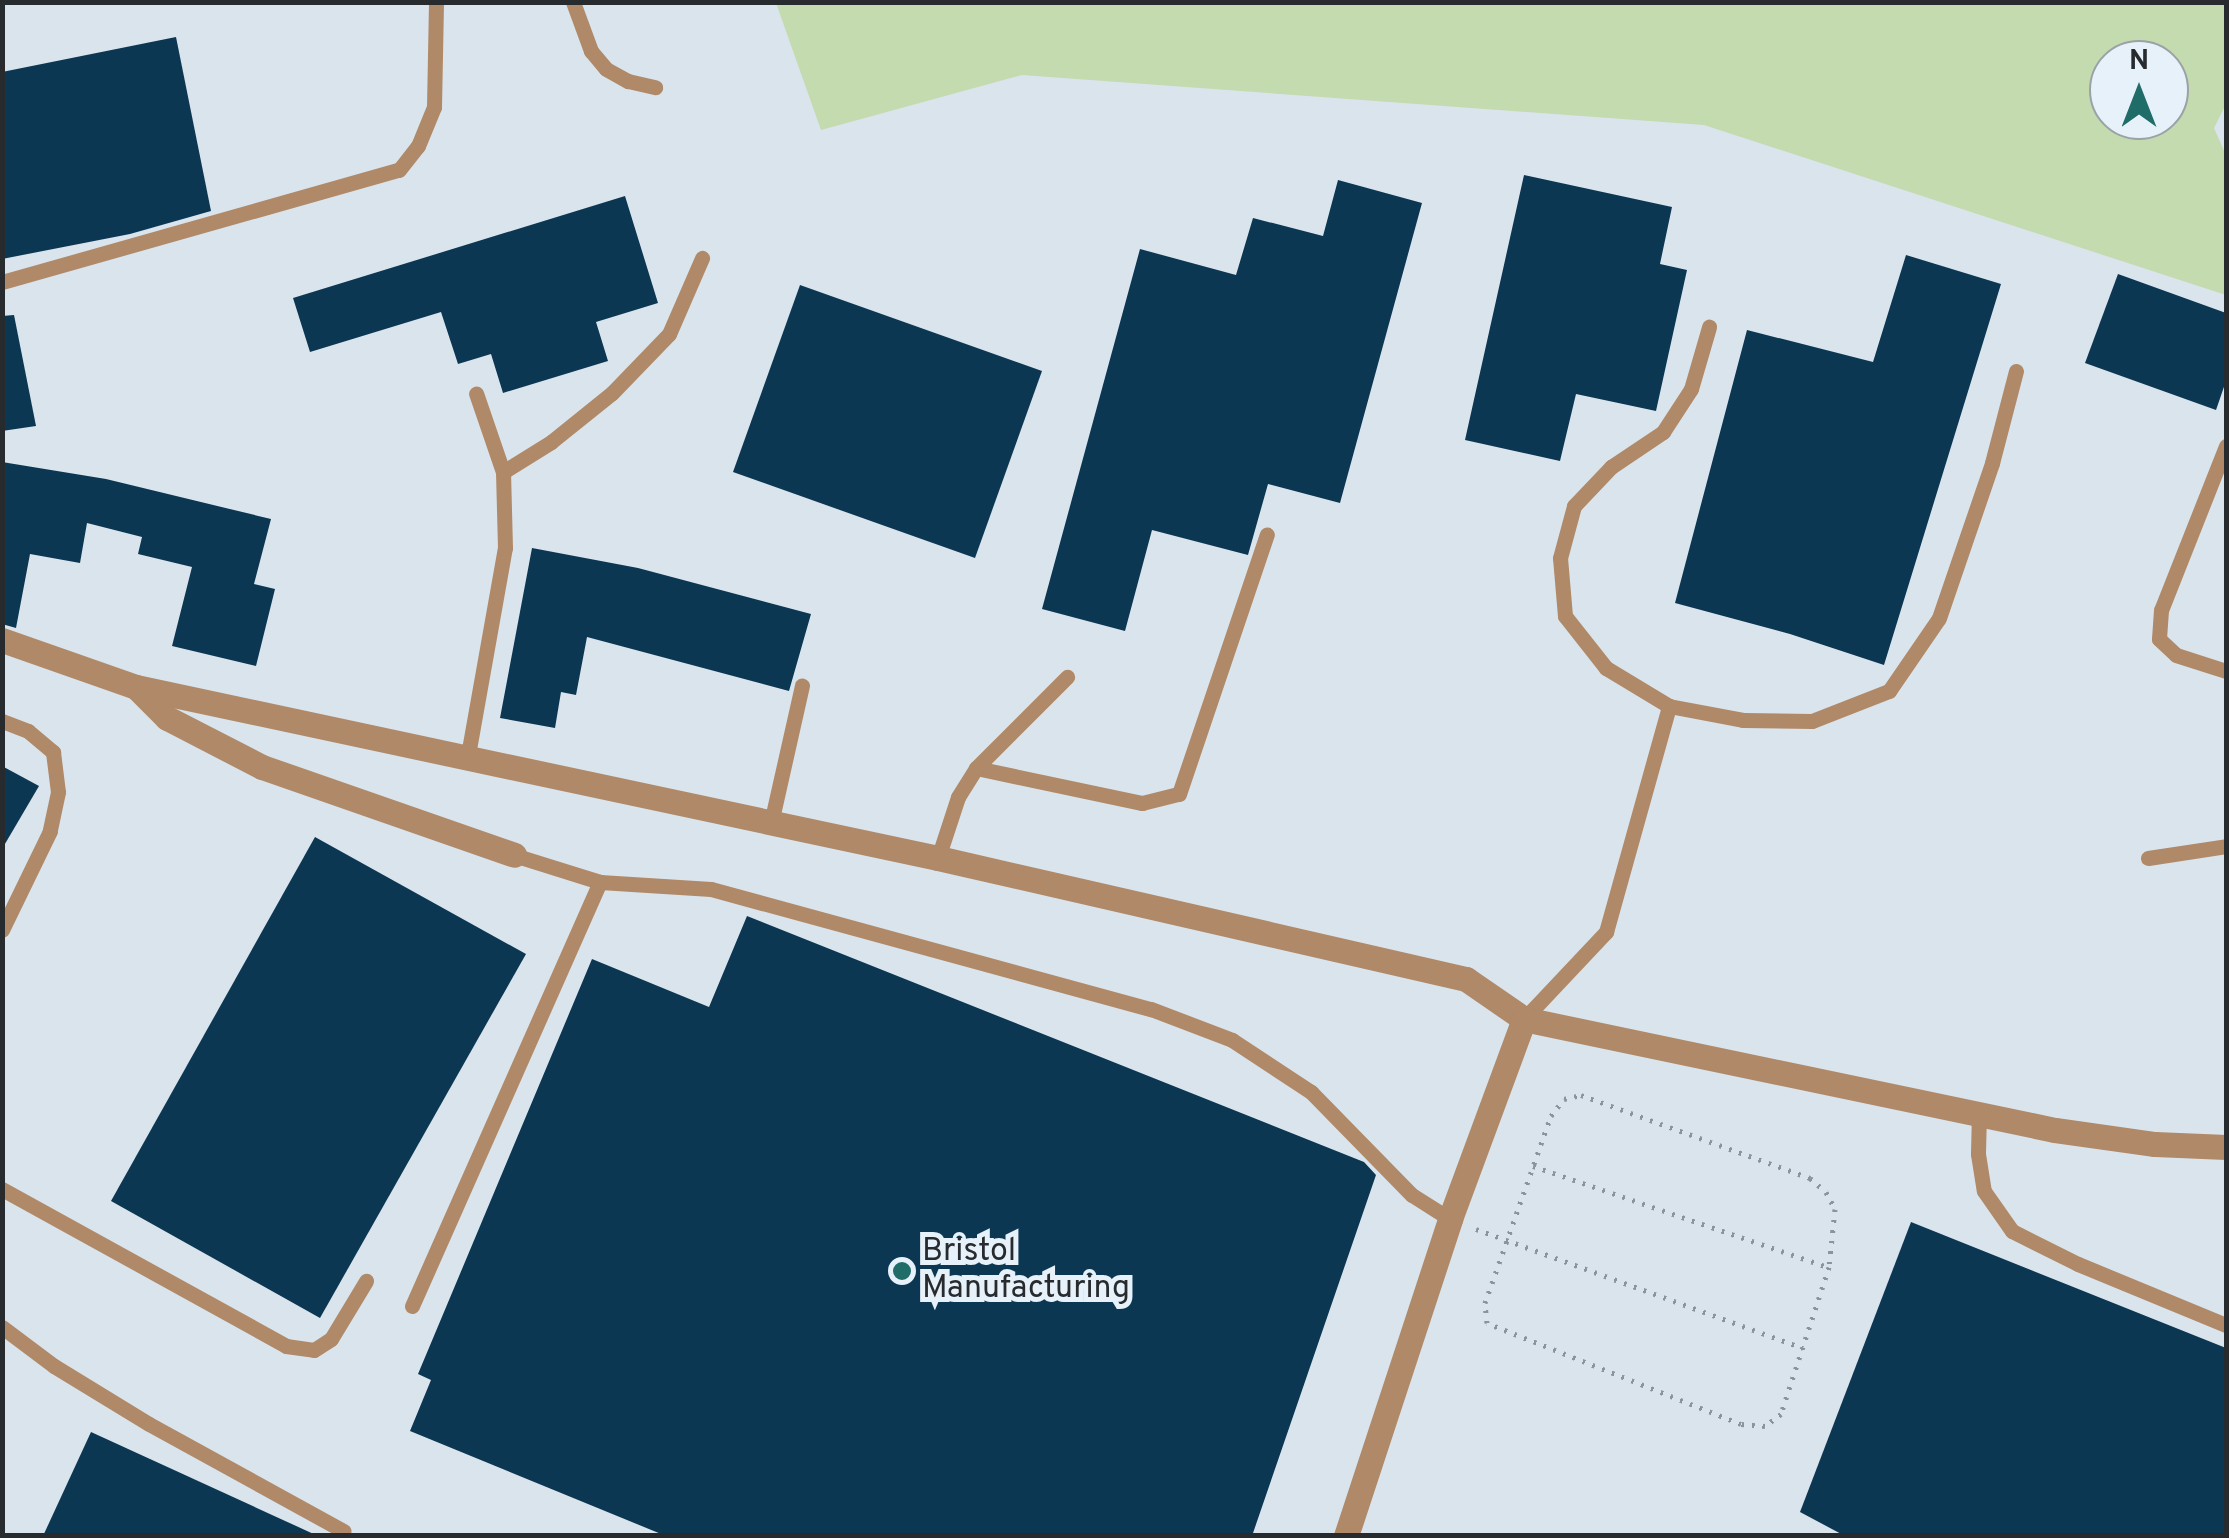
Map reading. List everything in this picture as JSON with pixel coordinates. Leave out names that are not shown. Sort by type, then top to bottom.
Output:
[{"type":"street","points":[[2,640],[136,687],[938,858],[1466,980],[1524,1019],[2055,1130],[2156,1144],[2226,1147]]},
{"type":"street","points":[[136,687],[167,718],[262,767],[514,856]]},
{"type":"street","points":[[1346,1536],[1450,1218],[1524,1019]]},
{"type":"lane","points":[[2,282],[399,170],[418,146],[434,106],[436,2]]},
{"type":"lane","points":[[573,2],[590,51],[606,69],[628,81],[655,87]]},
{"type":"lane","points":[[503,472],[551,442],[612,393],[670,334],[702,258]]},
{"type":"lane","points":[[1709,326],[1691,389],[1663,432],[1611,466],[1574,506],[1560,558],[1564,616],[1606,668],[1670,706],[1743,720],[1812,721],[1889,691],[1939,618],[1992,464],[2016,371]]},
{"type":"lane","points":[[468,755],[505,548],[503,472],[476,393]]},
{"type":"lane","points":[[2226,446],[2161,610],[2159,639],[2176,654],[2226,672]]},
{"type":"lane","points":[[976,768],[1142,803],[1179,794],[1266,534]]},
{"type":"lane","points":[[938,858],[958,797],[976,768],[1067,677]]},
{"type":"lane","points":[[771,823],[802,685]]},
{"type":"lane","points":[[1524,1019],[1606,932],[1670,706]]},
{"type":"lane","points":[[2,721],[28,731],[53,752],[58,792],[50,831],[2,930]]},
{"type":"lane","points":[[2148,858],[2226,846]]},
{"type":"lane","points":[[514,856],[600,882],[712,889],[1151,1009],[1232,1040],[1311,1092],[1412,1195],[1450,1218]]},
{"type":"lane","points":[[412,1306],[600,882]]},
{"type":"lane","points":[[1979,1112],[1978,1154],[1984,1191],[2012,1231],[2078,1264],[2226,1324]]},
{"type":"lane","points":[[2,1189],[286,1346],[314,1350],[332,1339],[366,1281]]},
{"type":"lane","points":[[2,1327],[54,1366],[149,1424],[344,1532]]},
{"type":"path","points":[[1581,1095],[1810,1178],[1826,1192],[1834,1209],[1830,1267],[1780,1414],[1765,1426],[1740,1424],[1487,1323],[1485,1303],[1533,1166],[1550,1116],[1564,1099],[1581,1095]]},
{"type":"path","points":[[1533,1166],[1830,1267]]},
{"type":"path","points":[[1504,1241],[1803,1348]]},
{"type":"green space","points":[[776,3],[2226,3],[2226,104],[2214,128],[2226,155],[2226,295],[1704,125],[1022,75],[821,130]]},
{"type":"building","points":[[176,37],[211,211],[130,234],[2,259],[2,72]]},
{"type":"building","points":[[1524,175],[1672,207],[1660,264],[1687,270],[1656,411],[1576,394],[1560,461],[1465,440]]},
{"type":"building","points":[[1338,180],[1422,203],[1340,503],[1268,484],[1248,555],[1152,530],[1125,631],[1042,609],[1140,249],[1236,275],[1253,218],[1323,236]]},
{"type":"building","points":[[625,196],[658,303],[596,322],[608,361],[503,393],[491,354],[458,364],[441,312],[310,352],[293,298]]},
{"type":"building","points":[[1906,255],[2001,284],[1884,665],[1675,603],[1747,330],[1873,362]]},
{"type":"building","points":[[2118,274],[2226,313],[2226,381],[2216,410],[2085,363]]},
{"type":"building","points":[[800,285],[1042,371],[975,558],[733,472]]},
{"type":"building","points":[[14,315],[36,426],[2,431],[2,316]]},
{"type":"building","points":[[2,462],[106,479],[271,519],[254,584],[275,589],[256,666],[172,646],[192,567],[138,554],[142,537],[87,523],[80,563],[30,554],[16,628],[2,624]]},
{"type":"building","points":[[532,548],[638,568],[811,614],[789,691],[587,637],[576,695],[561,692],[555,728],[500,718]]},
{"type":"building","points":[[2,766],[39,786],[2,849]]},
{"type":"building","points":[[315,837],[526,954],[320,1318],[111,1201]]},
{"type":"building","name":"Bristol Manufacturing","points":[[747,916],[1364,1162],[1376,1175],[1252,1536],[666,1536],[410,1431],[431,1380],[418,1374],[592,959],[709,1007]]},
{"type":"building","points":[[1911,1222],[2226,1348],[2226,1536],[1845,1536],[1800,1512]]},
{"type":"building","points":[[91,1432],[318,1536],[43,1536]]},
{"type":"place","name":"Bristol Manufacturing","points":[[902,1271]]}]
